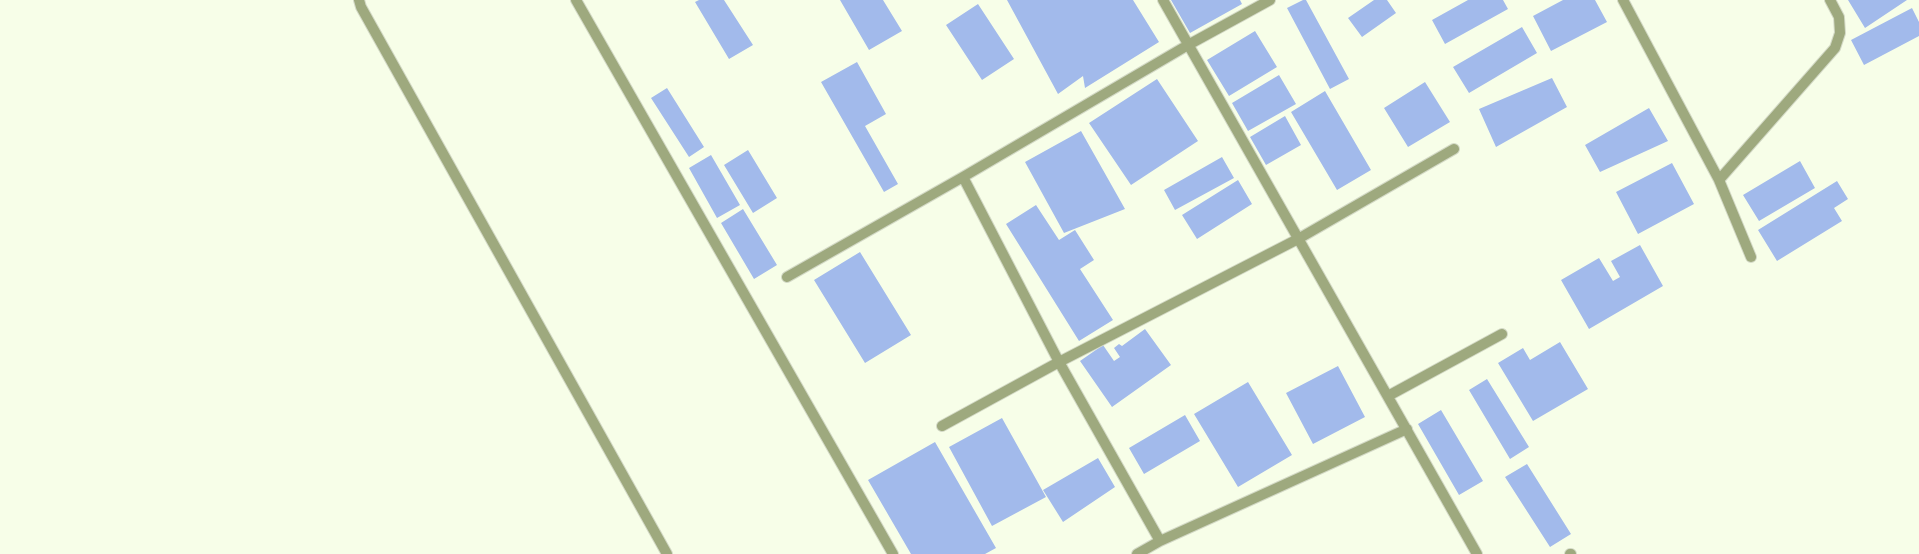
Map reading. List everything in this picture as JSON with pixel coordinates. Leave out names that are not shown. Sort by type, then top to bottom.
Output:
[{"type":"street","points":[[359,0],[361,7],[667,554]]},
{"type":"street","points":[[576,0],[893,554]]},
{"type":"street","points":[[1163,0],[1477,554]]},
{"type":"street","points":[[787,277],[963,177],[1188,45],[1270,0]]},
{"type":"street","points":[[1622,0],[1719,180],[1751,257]]},
{"type":"street","points":[[1719,180],[1835,48],[1840,32],[1839,16],[1830,0]]},
{"type":"street","points":[[942,426],[1059,362],[1298,239],[1454,149]]},
{"type":"street","points":[[963,177],[1059,362],[1160,541]]},
{"type":"street","points":[[1388,396],[1502,334]]},
{"type":"street","points":[[1137,554],[1160,541],[1407,429]]},
{"type":"building","points":[[699,0],[724,0],[753,45],[729,59],[695,2]]},
{"type":"building","points":[[840,0],[883,0],[902,31],[869,50]]},
{"type":"building","points":[[1007,0],[1133,0],[1159,42],[1085,88],[1083,76],[1058,94]]},
{"type":"building","points":[[1171,0],[1240,0],[1242,4],[1190,33]]},
{"type":"building","points":[[1306,0],[1349,79],[1330,89],[1287,8]]},
{"type":"building","points":[[1374,0],[1387,0],[1396,13],[1362,37],[1348,18]]},
{"type":"building","points":[[1468,0],[1503,0],[1508,9],[1445,44],[1432,20]]},
{"type":"building","points":[[1563,0],[1595,0],[1607,22],[1551,51],[1533,16]]},
{"type":"building","points":[[1848,0],[1907,0],[1865,28]]},
{"type":"building","points":[[978,4],[1014,59],[982,80],[946,25]]},
{"type":"building","points":[[1912,8],[1919,22],[1919,36],[1864,65],[1851,40]]},
{"type":"building","points":[[1522,27],[1537,53],[1469,93],[1453,67]]},
{"type":"building","points":[[1255,31],[1277,67],[1229,96],[1207,60]]},
{"type":"building","points":[[857,62],[886,114],[865,126],[898,184],[884,192],[821,82]]},
{"type":"building","points":[[1279,75],[1296,104],[1248,131],[1232,103]]},
{"type":"building","points":[[1552,78],[1567,107],[1496,147],[1479,109]]},
{"type":"building","points":[[1157,79],[1198,141],[1131,185],[1089,123]]},
{"type":"building","points":[[1425,82],[1450,122],[1408,147],[1384,108]]},
{"type":"building","points":[[667,88],[704,147],[689,157],[651,98]]},
{"type":"building","points":[[1325,91],[1371,170],[1337,190],[1291,112]]},
{"type":"building","points":[[1649,108],[1668,141],[1600,172],[1585,145]]},
{"type":"building","points":[[1285,116],[1301,145],[1266,165],[1250,137]]},
{"type":"building","points":[[1081,131],[1125,209],[1064,233],[1025,162]]},
{"type":"building","points":[[748,150],[777,198],[753,213],[724,165]]},
{"type":"building","points":[[711,155],[740,205],[717,218],[689,168]]},
{"type":"building","points":[[1222,157],[1234,178],[1175,210],[1164,190]]},
{"type":"building","points":[[1800,161],[1815,188],[1759,221],[1743,195]]},
{"type":"building","points":[[1672,163],[1694,204],[1638,234],[1616,192]]},
{"type":"building","points":[[1238,180],[1252,204],[1197,239],[1182,215]]},
{"type":"building","points":[[1837,181],[1848,199],[1834,208],[1842,221],[1777,261],[1758,230]]},
{"type":"building","points":[[1036,205],[1059,240],[1075,230],[1094,260],[1080,269],[1113,320],[1079,341],[1006,224]]},
{"type":"building","points":[[743,209],[777,265],[754,279],[721,223]]},
{"type":"building","points":[[1640,245],[1663,286],[1589,329],[1561,280],[1599,258],[1613,281],[1620,277],[1611,261]]},
{"type":"building","points":[[860,252],[911,335],[865,363],[814,280]]},
{"type":"building","points":[[1145,329],[1171,365],[1112,407],[1080,361],[1103,345],[1114,361],[1120,357],[1114,348],[1119,344],[1122,346]]},
{"type":"building","points":[[1560,342],[1588,389],[1533,421],[1498,363],[1523,348],[1530,360]]},
{"type":"building","points":[[1338,366],[1365,417],[1313,444],[1286,393]]},
{"type":"building","points":[[1487,379],[1529,447],[1510,459],[1469,390]]},
{"type":"building","points":[[1248,382],[1292,455],[1238,487],[1194,414]]},
{"type":"building","points":[[1441,410],[1483,481],[1459,495],[1418,424]]},
{"type":"building","points":[[1185,415],[1200,441],[1144,474],[1129,448]]},
{"type":"building","points":[[1002,418],[1046,497],[992,526],[949,447]]},
{"type":"building","points":[[935,442],[996,548],[985,554],[911,554],[868,480]]},
{"type":"building","points":[[1098,458],[1115,487],[1063,522],[1043,490]]},
{"type":"building","points":[[1527,464],[1571,534],[1550,547],[1505,477]]}]
